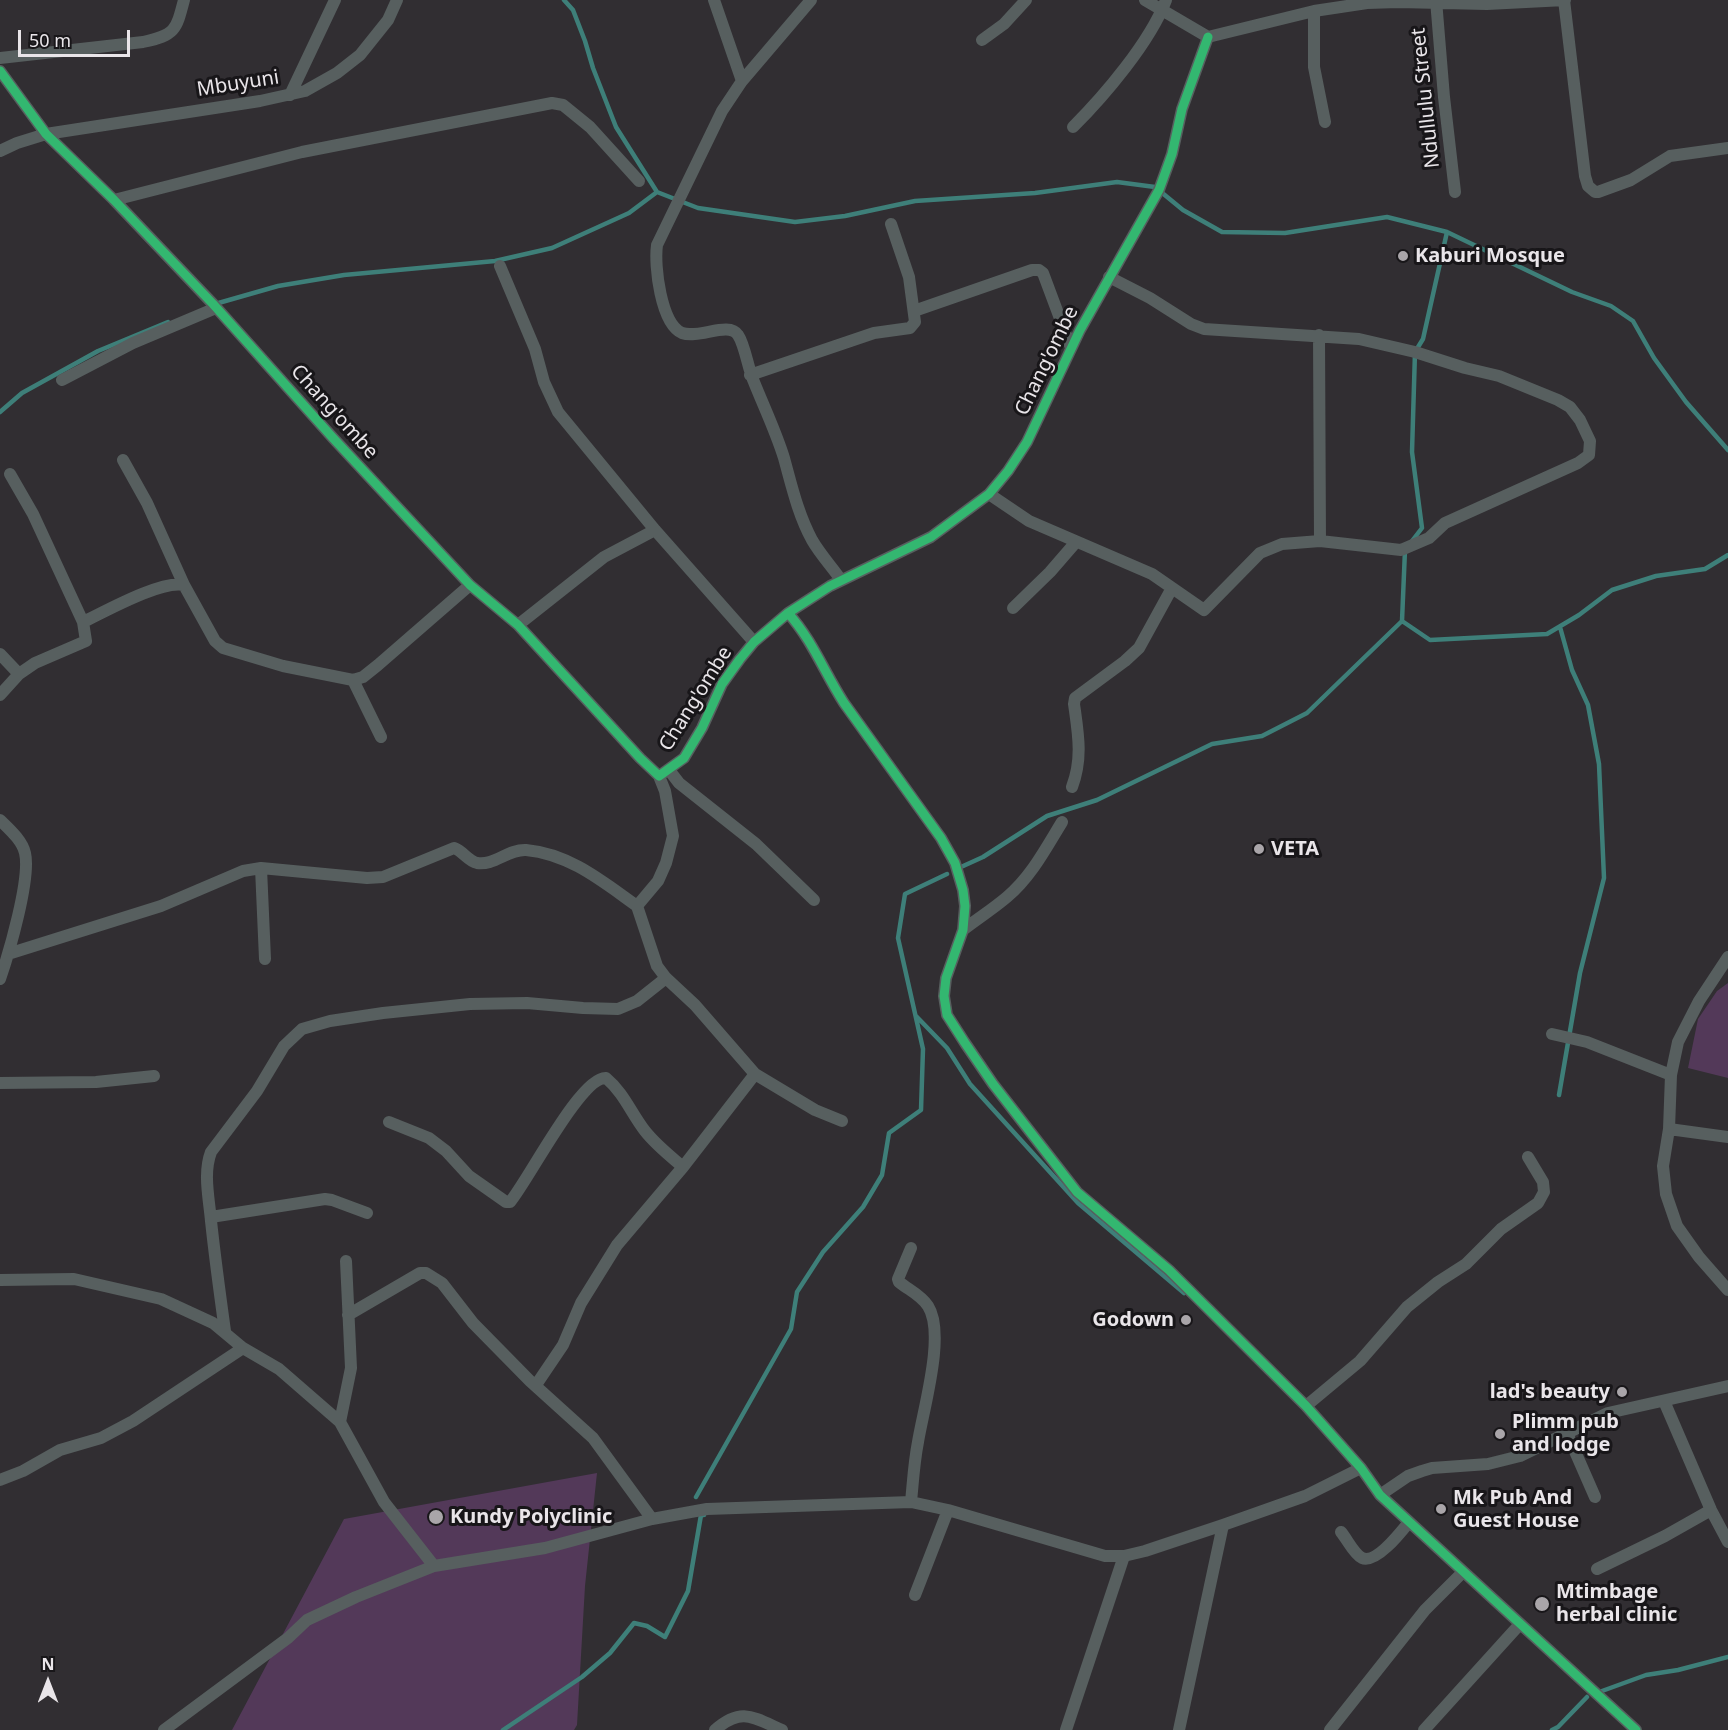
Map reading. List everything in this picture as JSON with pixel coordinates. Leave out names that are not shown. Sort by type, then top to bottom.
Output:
[{"type":"street","points":[[0,58],[143,42],[167,37],[178,23],[184,0]]},
{"type":"street","points":[[290,95],[335,0]]},
{"type":"street","name":"Mbuyuni","points":[[0,151],[17,142],[46,134],[305,91],[337,73],[360,55],[388,20],[398,0]]},
{"type":"street","points":[[714,0],[742,81]]},
{"type":"street","points":[[811,0],[742,81],[722,111],[657,245],[655,260],[660,290],[672,326],[690,335],[726,328],[734,330],[739,336],[750,375],[783,456],[798,510],[813,542],[841,580]]},
{"type":"street","points":[[982,40],[1004,24],[1026,0]]},
{"type":"street","points":[[1145,0],[1164,5],[1208,37],[1314,11],[1367,3],[1487,4],[1564,0],[1580,142],[1588,186],[1598,192],[1631,180],[1670,156],[1728,148]]},
{"type":"street","name":"Ndullulu Street","points":[[1436,2],[1455,192]]},
{"type":"street","points":[[1073,127],[1096,104],[1140,46],[1164,5]]},
{"type":"street","points":[[1314,11],[1314,68],[1325,122]]},
{"type":"street","name":"Chang'ombe","points":[[0,71],[46,134],[114,200],[216,308],[470,585],[518,625],[640,758],[664,773],[684,758],[702,728],[722,684],[754,642],[788,613],[841,580],[931,537],[989,494],[1008,471],[1027,442],[1071,348],[1159,190],[1172,154],[1182,109],[1208,37]]},
{"type":"street","points":[[114,200],[302,152],[552,103],[563,105],[590,127],[639,181]]},
{"type":"street","points":[[750,375],[874,333],[910,328],[915,322],[909,278],[891,224]]},
{"type":"street","points":[[500,266],[535,348],[544,382],[558,412],[655,530],[754,642]]},
{"type":"street","points":[[914,311],[1032,270],[1039,270],[1043,273],[1071,348]]},
{"type":"street","points":[[989,494],[1029,521],[1152,574],[1204,610],[1260,553],[1282,544],[1320,541],[1401,550],[1429,538],[1445,523],[1589,456],[1590,441],[1580,420],[1570,407],[1558,399],[1499,376],[1381,343],[1319,335],[1204,329],[1191,324],[1150,298],[1109,277]]},
{"type":"street","points":[[62,380],[133,343],[216,308]]},
{"type":"street","points":[[1319,335],[1320,541]]},
{"type":"street","points":[[123,460],[147,503],[184,585],[215,641],[223,648],[283,666],[353,680],[363,677],[378,665],[470,585]]},
{"type":"street","points":[[0,695],[19,674],[35,663],[86,641],[83,622],[38,524],[10,474]]},
{"type":"street","points":[[518,625],[604,557],[655,530]]},
{"type":"street","points":[[1013,608],[1050,572],[1076,542]]},
{"type":"street","points":[[83,622],[142,594],[168,585],[184,585]]},
{"type":"street","points":[[1072,787],[1079,764],[1080,745],[1075,698],[1125,662],[1138,648],[1172,588]]},
{"type":"street","points":[[788,613],[804,631],[844,703],[940,838],[955,863],[964,898],[963,930],[946,978],[944,996],[947,1015],[993,1084],[1077,1192],[1169,1270],[1306,1406],[1360,1468],[1380,1495],[1636,1730]]},
{"type":"street","points":[[0,654],[19,674]]},
{"type":"street","points":[[353,680],[381,736]]},
{"type":"street","points":[[664,773],[680,783],[756,844],[814,900]]},
{"type":"street","points":[[637,906],[658,881],[666,863],[673,836],[664,773]]},
{"type":"street","points":[[0,820],[20,842],[25,853],[26,872],[0,980]]},
{"type":"street","points":[[963,930],[1009,896],[1023,881],[1062,822]]},
{"type":"street","points":[[8,954],[160,906],[234,875],[261,868],[367,878],[383,877],[454,848],[460,850],[473,862],[481,863],[518,850],[558,856],[585,869],[637,906],[657,966],[666,978],[695,1005],[755,1074],[815,1110],[842,1121]]},
{"type":"street","points":[[261,868],[266,959]]},
{"type":"street","points":[[1728,957],[1699,1001],[1678,1042],[1671,1076],[1669,1129],[1663,1166],[1666,1194],[1677,1226],[1699,1257],[1728,1290]]},
{"type":"street","points":[[225,1331],[207,1167],[211,1152],[257,1091],[285,1046],[302,1029],[330,1021],[470,1004],[527,1003],[618,1009],[637,1001],[666,978]]},
{"type":"street","points":[[1552,1034],[1587,1042],[1671,1076]]},
{"type":"street","points":[[536,1385],[563,1345],[581,1302],[617,1245],[683,1167],[755,1074]]},
{"type":"street","points":[[0,1083],[96,1082],[154,1076]]},
{"type":"street","points":[[389,1122],[429,1138],[446,1151],[469,1176],[506,1202],[510,1202],[519,1192],[560,1122],[595,1080],[606,1078],[624,1096],[644,1129],[659,1147],[683,1167]]},
{"type":"street","points":[[1669,1129],[1728,1137]]},
{"type":"street","points":[[1306,1406],[1359,1361],[1407,1307],[1438,1282],[1466,1264],[1501,1229],[1538,1203],[1544,1192],[1543,1182],[1528,1157]]},
{"type":"street","points":[[211,1217],[325,1199],[367,1213]]},
{"type":"street","points":[[911,1248],[898,1279],[928,1307],[935,1329],[931,1375],[917,1445],[911,1502]]},
{"type":"street","points":[[340,1422],[351,1368],[346,1261]]},
{"type":"street","points":[[348,1315],[420,1273],[426,1273],[442,1283],[473,1323],[593,1438],[652,1519]]},
{"type":"street","points":[[0,1280],[74,1279],[85,1281],[161,1299],[213,1323],[243,1348],[279,1369],[340,1422],[384,1502],[434,1566]]},
{"type":"street","points":[[0,1480],[60,1450],[101,1438],[133,1421],[243,1348]]},
{"type":"street","points":[[1380,1495],[1408,1476],[1422,1471],[1432,1468],[1488,1464],[1520,1455],[1608,1413],[1728,1386]]},
{"type":"street","points":[[1664,1401],[1711,1510],[1728,1542]]},
{"type":"street","points":[[1567,1433],[1595,1497]]},
{"type":"street","points":[[164,1730],[288,1638],[307,1620],[356,1597],[434,1566],[545,1548],[652,1519],[707,1509],[911,1502],[948,1510],[1105,1556],[1124,1556],[1305,1496],[1360,1468]]},
{"type":"street","points":[[915,1595],[948,1510]]},
{"type":"street","points":[[1597,1569],[1665,1536],[1711,1510]]},
{"type":"street","points":[[1341,1532],[1359,1557],[1364,1559],[1373,1557],[1390,1544],[1410,1522]]},
{"type":"street","points":[[1179,1730],[1223,1525]]},
{"type":"street","points":[[1066,1730],[1124,1556]]},
{"type":"street","points":[[1330,1730],[1425,1610],[1463,1572]]},
{"type":"street","points":[[1424,1730],[1520,1624]]},
{"type":"street","points":[[715,1730],[727,1719],[742,1715],[782,1730]]},
{"type":"shaded area","points":[[1728,983],[1728,1078],[1688,1068],[1698,1019],[1717,991]]},
{"type":"shaded area","points":[[597,1473],[585,1586],[577,1725],[574,1730],[232,1730],[344,1519]]},
{"type":"waterway","points":[[564,0],[573,10],[616,127],[657,192],[698,208],[795,222],[845,216],[915,201],[1035,193],[1117,182],[1155,187],[1183,210],[1222,232],[1285,233],[1387,217],[1447,232],[1572,292],[1611,306],[1633,321],[1654,358],[1686,402],[1728,450]]},
{"type":"waterway","points":[[215,304],[278,286],[344,275],[495,261],[552,248],[629,213],[657,192]]},
{"type":"waterway","points":[[1412,541],[1422,528],[1412,452],[1415,352],[1423,339],[1447,232]]},
{"type":"waterway","points":[[0,412],[22,393],[98,351],[168,322]]},
{"type":"waterway","points":[[961,867],[983,857],[1047,816],[1097,800],[1212,744],[1262,736],[1307,713],[1402,621],[1405,550]]},
{"type":"waterway","points":[[1402,621],[1430,640],[1547,634],[1579,615],[1612,590],[1656,576],[1705,569],[1728,555]]},
{"type":"waterway","points":[[1559,1095],[1580,973],[1604,878],[1599,764],[1588,705],[1572,670],[1560,627]]},
{"type":"waterway","points":[[696,1497],[791,1329],[797,1292],[823,1252],[863,1207],[882,1175],[889,1133],[921,1110],[923,1049],[898,938],[905,894],[947,874]]},
{"type":"waterway","points":[[916,1016],[947,1048],[970,1084],[1078,1203],[1184,1293]]},
{"type":"waterway","points":[[503,1730],[582,1677],[610,1653],[634,1623],[647,1626],[665,1637],[688,1591],[701,1515],[704,1515]]},
{"type":"waterway","points":[[1602,1691],[1646,1675],[1678,1670],[1728,1657]]},
{"type":"waterway","points":[[1552,1730],[1558,1727],[1587,1697]]},
{"type":"cycle path","points":[[0,71],[46,134],[114,200],[213,304],[333,438],[470,585],[518,625],[659,776],[684,758],[702,728],[722,684],[754,642],[788,613],[830,586],[931,537],[989,494],[1008,471],[1027,442],[1080,330],[1159,190],[1172,154],[1182,109],[1208,37]]},
{"type":"cycle path","points":[[788,613],[811,646],[844,703],[941,838],[955,863],[965,906],[963,930],[946,978],[944,996],[947,1015],[993,1084],[1077,1192],[1169,1270],[1306,1406],[1361,1468],[1380,1495],[1636,1730]]},
{"type":"place","name":"Kaburi Mosque","points":[[1403,256]]},
{"type":"place","name":"VETA","points":[[1259,849]]},
{"type":"place","name":"Godown","points":[[1186,1320]]},
{"type":"place","name":"lad's beauty","points":[[1622,1392]]},
{"type":"place","name":"Plimm pub and lodge","points":[[1500,1434]]},
{"type":"place","name":"Mk Pub And Guest House","points":[[1441,1509]]},
{"type":"place","name":"Kundy Polyclinic","points":[[436,1517]]},
{"type":"place","name":"Mtimbage herbal clinic","points":[[1542,1604]]}]
